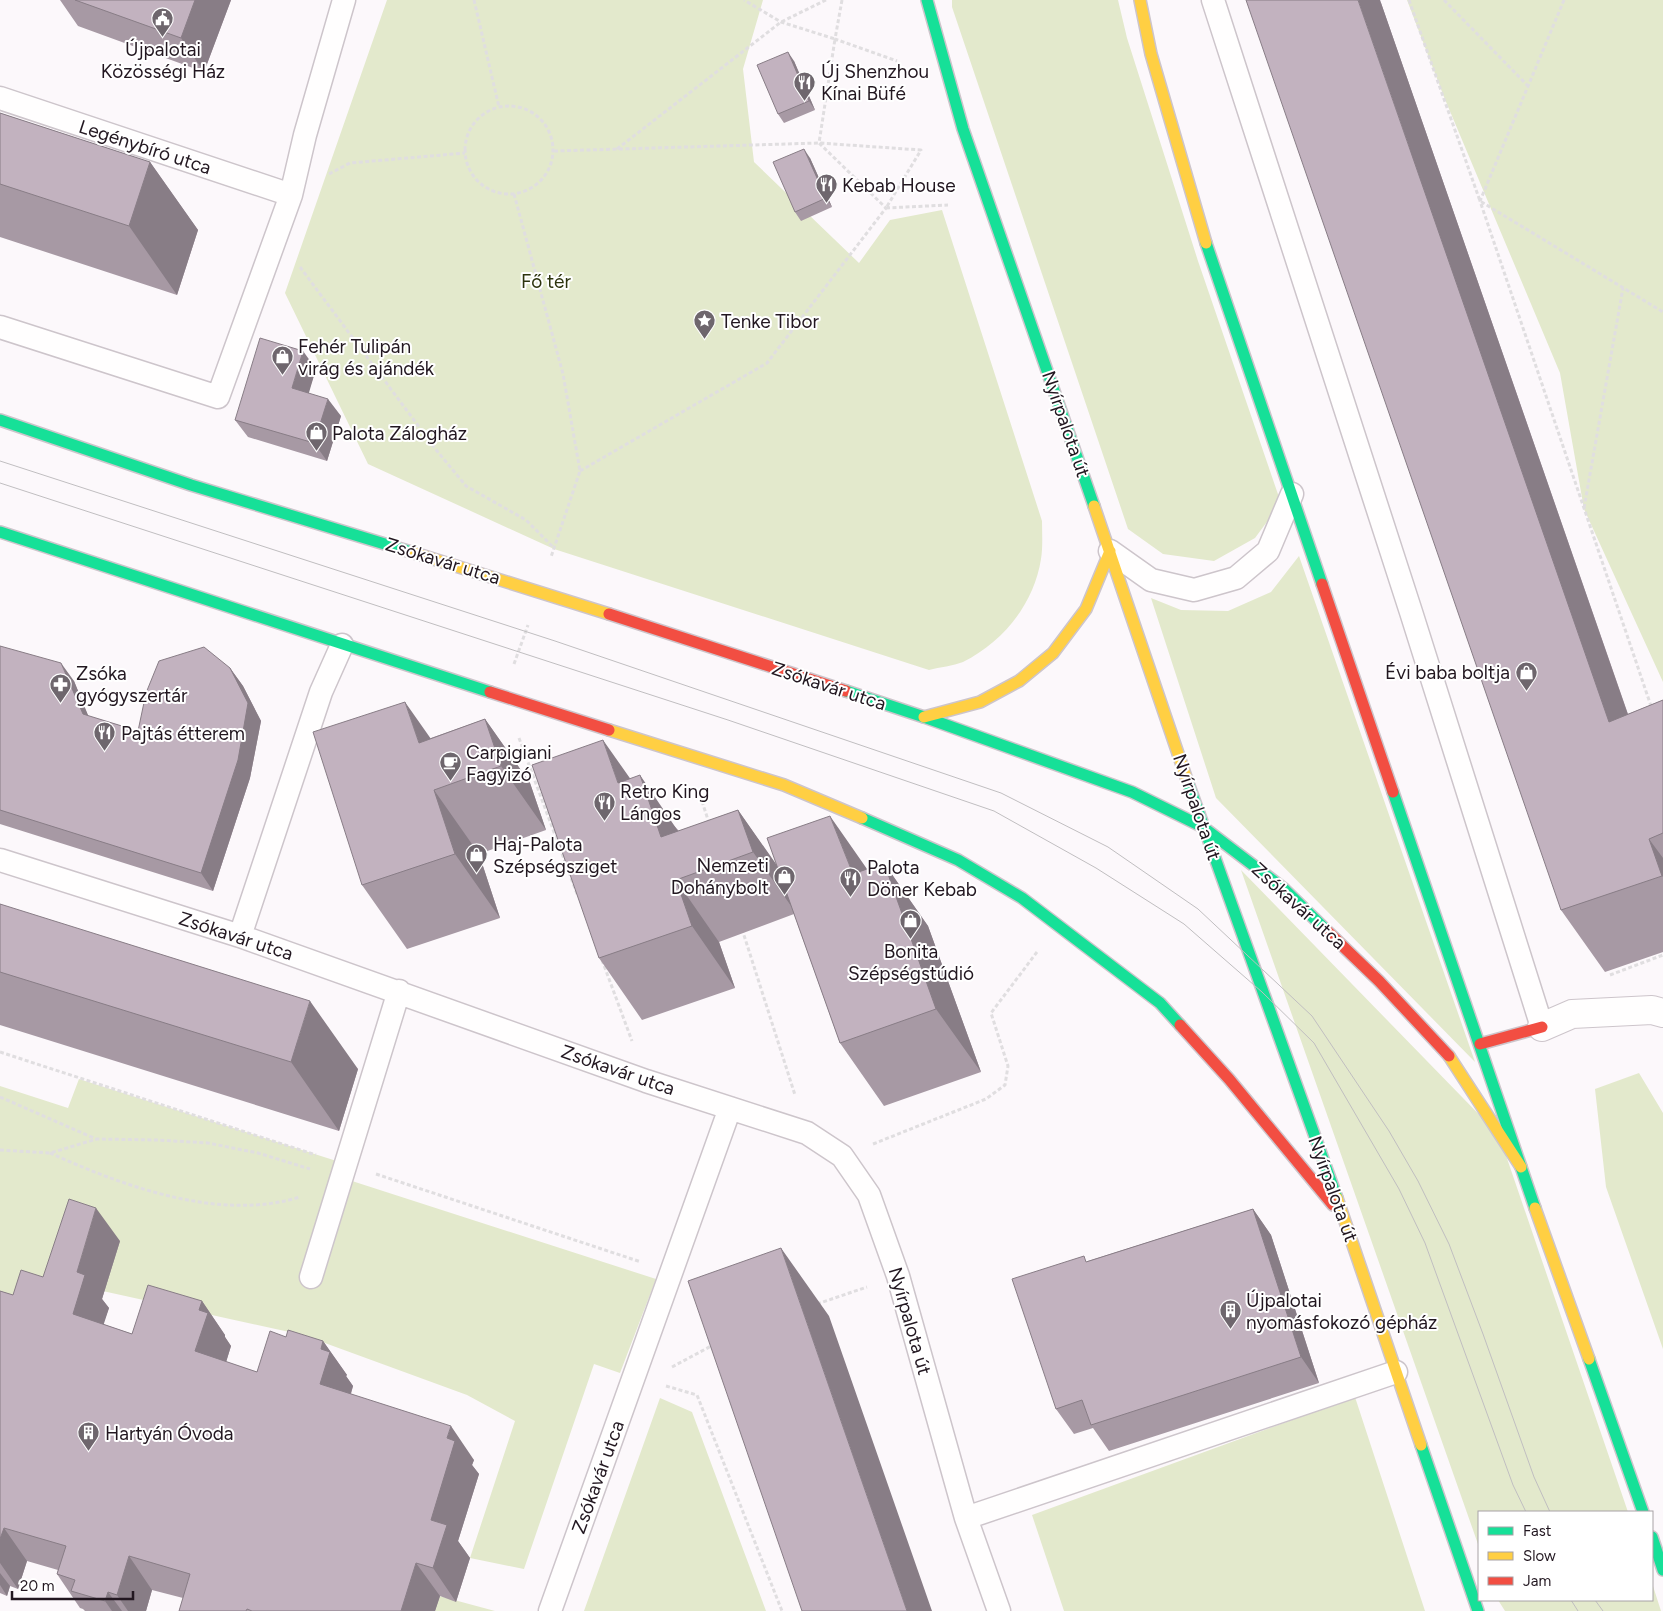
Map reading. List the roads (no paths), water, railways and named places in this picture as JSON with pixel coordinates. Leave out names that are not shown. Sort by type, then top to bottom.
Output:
[{"type":"main road","name":"Nyírpalota út","points":[[927,0],[963,129],[1110,550],[1203,827],[1345,1220],[1478,1611]]},
{"type":"main road","points":[[1140,0],[1151,54],[1210,257],[1521,1168],[1643,1509]]},
{"type":"main road","name":"Zsókavár utca","points":[[0,420],[191,485],[540,591],[924,717],[1132,792],[1203,827],[1283,888],[1379,981],[1452,1059],[1521,1168]]},
{"type":"main road","points":[[0,532],[342,645],[784,785],[958,860],[1022,898],[1051,918],[1160,1003],[1229,1079],[1345,1220]]},
{"type":"main road","points":[[924,717],[980,702],[1019,680],[1053,653],[1086,609],[1110,550]]},
{"type":"main road","points":[[1480,1044],[1542,1027]]},
{"type":"main road","points":[[1653,1525],[1663,1544]]},
{"type":"main road","points":[[1653,1540],[1663,1570]]},
{"type":"main road","points":[[1474,1599],[1483,1611]]},
{"type":"street","points":[[1542,1027],[1572,1014],[1652,1010],[1663,1013]]},
{"type":"lane","points":[[0,327],[218,397],[291,195],[304,135],[344,0]]},
{"type":"lane","points":[[1213,0],[1408,603],[1542,1027]]},
{"type":"lane","name":"Legénybíró utca","points":[[0,98],[291,195]]},
{"type":"lane","points":[[1110,550],[1151,580],[1194,590],[1236,578],[1268,550],[1292,494]]},
{"type":"lane","points":[[240,936],[318,702],[342,645]]},
{"type":"lane","name":"Zsókavár utca","points":[[0,860],[240,936],[399,991],[646,1081],[730,1108],[639,1379],[550,1611]]},
{"type":"lane","points":[[311,1277],[399,991]]},
{"type":"lane","name":"Nyírpalota út","points":[[730,1108],[807,1133],[842,1156],[869,1195],[898,1276],[966,1518],[999,1611]]},
{"type":"lane","points":[[966,1518],[1396,1372]]},
{"type":"tram line","points":[[0,461],[555,641],[1001,793],[1108,847],[1198,909],[1312,1016],[1389,1131],[1418,1181],[1449,1244],[1534,1477],[1550,1511]]},
{"type":"tram line","points":[[0,483],[728,720],[994,811],[1096,868],[1184,924],[1262,992],[1314,1043],[1399,1189],[1425,1243],[1513,1485],[1526,1511]]},
{"type":"tram line","points":[[1572,1601],[1578,1611]]},
{"type":"tram line","points":[[1596,1601],[1603,1611]]},
{"type":"place","name":"Újpalotai Közösségi Ház","points":[[163,37]]},
{"type":"place","name":"Új Shenzhou Kínai Büfé","points":[[805,101]]},
{"type":"place","name":"Kebab House","points":[[826,204]]},
{"type":"place","name":"Tenke Tibor","points":[[705,340]]},
{"type":"place","name":"Fehér Tulipán virág és ajándék","points":[[282,376]]},
{"type":"place","name":"Palota Zálogház","points":[[316,452]]},
{"type":"place","name":"Évi baba boltja","points":[[1526,691]]},
{"type":"place","name":"Zsóka gyógyszertár","points":[[60,703]]},
{"type":"place","name":"Pajtás étterem","points":[[105,752]]},
{"type":"place","name":"Carpigiani Fagyizó","points":[[450,782]]},
{"type":"place","name":"Retro King Lángos","points":[[604,821]]},
{"type":"place","name":"Haj-Palota Szépségsziget","points":[[477,874]]},
{"type":"place","name":"Nemzeti Dohánybolt","points":[[785,895]]},
{"type":"place","name":"Palota Döner Kebab","points":[[851,897]]},
{"type":"place","name":"Bonita Szépségstúdió","points":[[911,939]]},
{"type":"place","name":"Újpalotai nyomásfokozó gépház","points":[[1230,1330]]},
{"type":"place","name":"Hartyán Óvoda","points":[[89,1452]]},
{"type":"park label","name":"Fő tér","points":[[546,281]]}]
